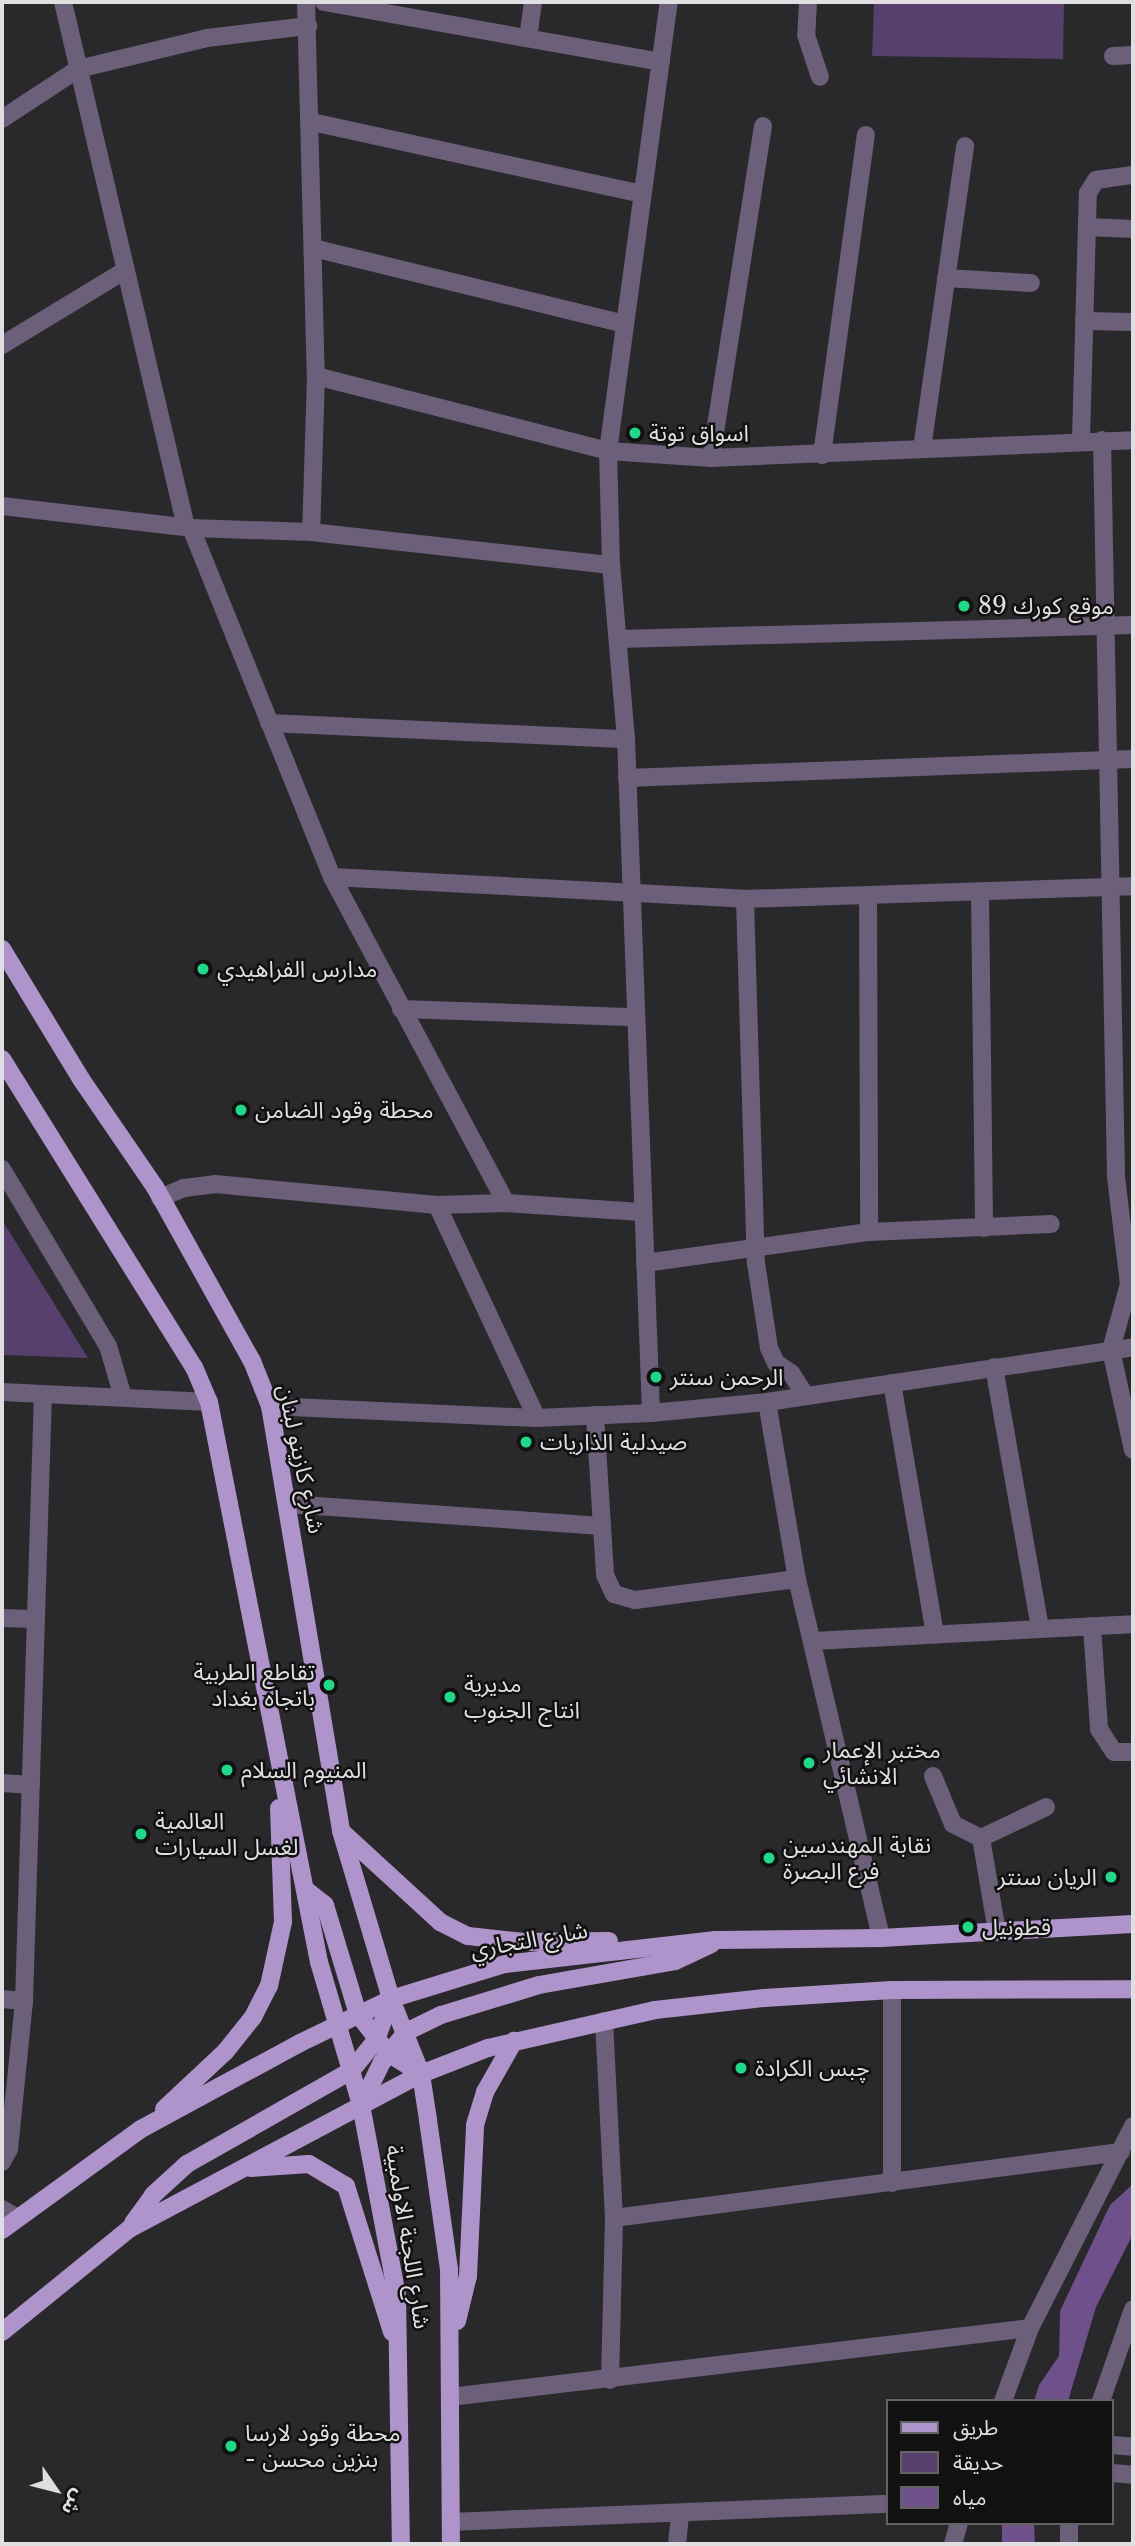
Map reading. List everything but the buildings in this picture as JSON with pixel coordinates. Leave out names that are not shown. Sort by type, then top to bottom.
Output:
[{"type":"main road","name":"شارع كازينو لبنان","points":[[2,949],[80,1079],[160,1198],[252,1361],[270,1406],[341,1831],[391,1998],[406,2032]]},
{"type":"main road","points":[[2,1059],[194,1367],[209,1402],[278,1766],[335,2025]]},
{"type":"main road","points":[[141,2129],[225,2052],[253,2017],[269,1986],[283,1914],[278,1766]]},
{"type":"main road","points":[[341,1831],[407,1895],[440,1922],[468,1936],[495,1940],[620,1941],[658,1945]]},
{"type":"main road","points":[[306,1890],[325,1905],[358,2014],[382,2047],[421,2074]]},
{"type":"main road","name":"شارع التجاري","points":[[2,2230],[9,2213],[141,2129],[335,2025],[391,1998],[505,1964],[716,1940],[881,1938],[1133,1924]]},
{"type":"main road","points":[[129,2229],[153,2195],[187,2164],[351,2070],[406,2032],[470,2005],[540,1985],[675,1961],[716,1940]]},
{"type":"main road","points":[[2,2332],[129,2229],[421,2074],[514,2042],[604,2021],[750,2000],[892,1990],[1133,1989]]},
{"type":"main road","points":[[361,2105],[382,2047],[391,1998]]},
{"type":"main road","name":"شارع اللجنة الاولمبية","points":[[335,2025],[361,2105],[397,2296],[401,2544]]},
{"type":"main road","name":"شارع اللجنة الاولمبية","points":[[406,2032],[421,2074],[449,2269],[451,2544]]},
{"type":"main road","points":[[450,2348],[468,2276],[475,2125],[485,2092],[514,2042]]},
{"type":"main road","points":[[241,2169],[309,2164],[346,2186],[400,2362]]},
{"type":"street","points":[[63,2],[124,271],[188,525],[332,877],[506,1203]]},
{"type":"street","points":[[306,2],[312,121],[316,376],[312,532]]},
{"type":"street","points":[[324,2],[661,62]]},
{"type":"street","points":[[528,38],[533,2]]},
{"type":"street","points":[[650,1413],[626,739],[620,639],[611,565],[608,451],[670,2]]},
{"type":"street","points":[[808,2],[806,35],[820,77]]},
{"type":"street","points":[[2,118],[78,69],[207,38],[308,26]]},
{"type":"street","points":[[1113,56],[1133,55]]},
{"type":"street","points":[[312,121],[642,194]]},
{"type":"street","points":[[711,458],[763,126]]},
{"type":"street","points":[[822,455],[866,135]]},
{"type":"street","points":[[922,449],[965,146]]},
{"type":"street","points":[[1081,439],[1088,193],[1096,180],[1133,175]]},
{"type":"street","points":[[1087,227],[1133,229]]},
{"type":"street","points":[[313,248],[625,324]]},
{"type":"street","points":[[2,345],[124,271]]},
{"type":"street","points":[[946,278],[1031,283]]},
{"type":"street","points":[[1084,321],[1133,322]]},
{"type":"street","points":[[316,376],[608,451],[711,458],[822,455],[1081,439],[1133,440]]},
{"type":"street","points":[[1102,440],[1113,886],[1129,1284],[1111,1350],[1133,1450]]},
{"type":"street","points":[[2,506],[188,525],[312,532],[611,565]]},
{"type":"street","points":[[620,639],[1133,625]]},
{"type":"street","points":[[269,723],[626,739]]},
{"type":"street","points":[[626,778],[1133,759]]},
{"type":"street","points":[[332,877],[630,895],[745,899],[980,894],[1133,886]]},
{"type":"street","points":[[980,894],[984,1228]]},
{"type":"street","points":[[868,895],[869,1232]]},
{"type":"street","points":[[745,899],[756,1247],[769,1349],[776,1363],[791,1373],[806,1396]]},
{"type":"street","points":[[401,1009],[635,1017]]},
{"type":"street","points":[[2,1169],[108,1346],[123,1397]]},
{"type":"street","points":[[160,1198],[184,1188],[215,1184],[437,1205],[506,1203],[641,1212]]},
{"type":"street","points":[[437,1205],[537,1418]]},
{"type":"street","points":[[645,1263],[869,1232],[1051,1224]]},
{"type":"street","points":[[270,1406],[537,1418],[650,1413],[767,1402],[1133,1347]]},
{"type":"street","points":[[994,1367],[1040,1628]]},
{"type":"street","points":[[892,1383],[935,1634]]},
{"type":"street","points":[[2,1392],[209,1402]]},
{"type":"street","points":[[2,2162],[9,2149],[24,2001],[43,1394]]},
{"type":"street","points":[[767,1402],[797,1579],[881,1938]]},
{"type":"street","points":[[595,1415],[601,1527],[609,1584],[614,1594],[635,1600],[797,1579]]},
{"type":"street","points":[[288,1504],[601,1527]]},
{"type":"street","points":[[2,1618],[36,1619]]},
{"type":"street","points":[[813,1641],[1133,1624]]},
{"type":"street","points":[[1092,1626],[1099,1729],[1114,1752],[1133,1752]]},
{"type":"street","points":[[933,1776],[953,1824],[981,1838]]},
{"type":"street","points":[[2,1783],[31,1785]]},
{"type":"street","points":[[981,1838],[1046,1807]]},
{"type":"street","points":[[981,1838],[997,1932]]},
{"type":"street","points":[[892,1990],[892,2183]]},
{"type":"street","points":[[2,1999],[24,2001]]},
{"type":"street","points":[[604,2021],[614,2218],[610,2379]]},
{"type":"street","points":[[1004,2399],[1030,2328],[1133,2126]]},
{"type":"street","points":[[614,2218],[1121,2152]]},
{"type":"street","points":[[1102,2399],[1133,2309]]},
{"type":"street","points":[[450,2397],[1030,2328]]},
{"type":"street","points":[[1114,2445],[1133,2447]]},
{"type":"street","points":[[1114,2473],[1133,2475]]},
{"type":"street","points":[[451,2522],[886,2504]]},
{"type":"street","points":[[677,2544],[680,2512]]},
{"type":"street","points":[[953,2544],[958,2525]]},
{"type":"street","points":[[1069,2525],[1069,2544]]},
{"type":"green space","points":[[874,2],[1064,2],[1063,59],[872,56]]},
{"type":"green space","points":[[2,1220],[88,1358],[2,1355]]},
{"type":"water","points":[[1133,2184],[1133,2234],[1096,2307],[1069,2399],[1035,2399],[1039,2385],[1059,2356],[1060,2311],[1110,2205]]},
{"type":"water","points":[[1002,2525],[1034,2525],[1035,2544],[1002,2544]]},
{"type":"place","name":"اسواق توتة","points":[[635,433]]},
{"type":"place","name":"موقع كورك 89","points":[[964,606]]},
{"type":"place","name":"مدارس الفراهيدي","points":[[203,969]]},
{"type":"place","name":"محطة وقود الضامن","points":[[241,1110]]},
{"type":"place","name":"الرحمن سنتر","points":[[656,1377]]},
{"type":"place","name":"صيدلية الذاريات","points":[[526,1442]]},
{"type":"place","name":"تقاطع الطربية باتجاه بغداد","points":[[329,1685]]},
{"type":"place","name":"مديرية انتاج الجنوب","points":[[450,1697]]},
{"type":"place","name":"مختبر الإعمار الانشائي","points":[[809,1763]]},
{"type":"place","name":"المنيوم السلام","points":[[227,1770]]},
{"type":"place","name":"العالمية لغسل السيارات","points":[[141,1834]]},
{"type":"place","name":"نقابة المهندسين فرع البصرة","points":[[769,1858]]},
{"type":"place","name":"الريان سنتر","points":[[1111,1877]]},
{"type":"place","name":"قطونيل","points":[[968,1927]]},
{"type":"place","name":"چبس الكرادة","points":[[741,2068]]},
{"type":"place","name":"محطة وقود لارسا - بنزين محسن","points":[[231,2446]]}]
